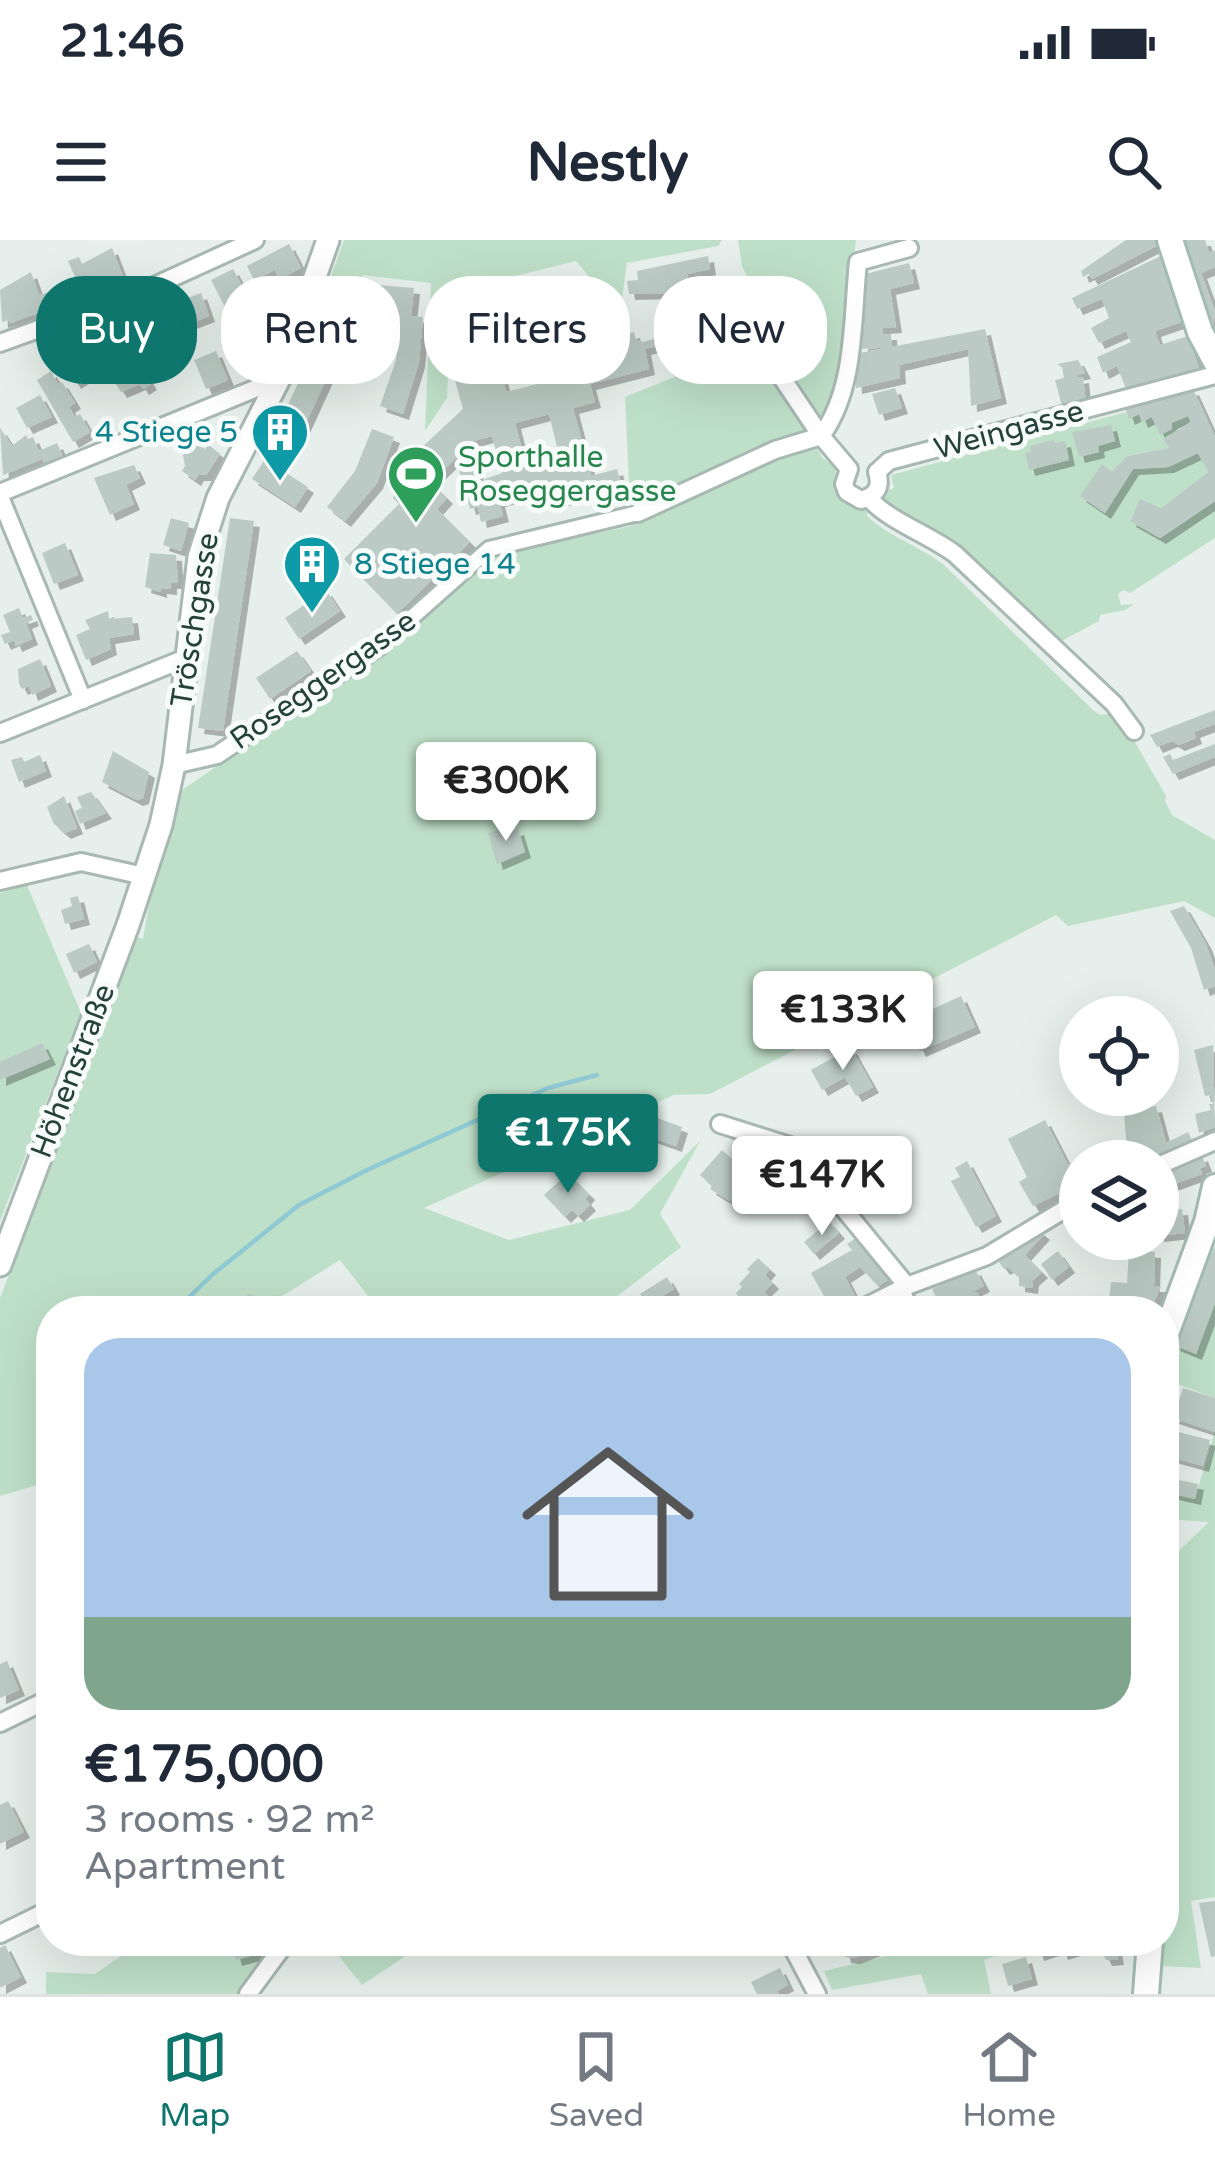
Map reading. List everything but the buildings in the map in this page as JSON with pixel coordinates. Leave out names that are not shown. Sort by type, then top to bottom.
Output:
[{"type":"main road","points":[[1170,240],[1200,332],[1215,360]]},
{"type":"main road","points":[[1179,1299],[1215,1187]]},
{"type":"main road","points":[[1146,1994],[1149,1956]]},
{"type":"street","points":[[0,343],[141,292],[255,240]]},
{"type":"street","name":"Tröschgasse","points":[[315,276],[328,240]]},
{"type":"street","points":[[821,436],[837,415],[844,387],[858,262],[909,248]]},
{"type":"street","name":"Weingasse","points":[[877,472],[890,461],[1215,376]]},
{"type":"street","points":[[83,700],[0,495],[267,384]]},
{"type":"street","name":"Tröschgasse","points":[[144,876],[174,765],[199,556],[218,498],[276,384]]},
{"type":"street","points":[[786,384],[849,469]]},
{"type":"street","name":"Roseggergasse","points":[[174,765],[217,755],[381,645],[489,549],[638,514],[775,450],[821,436]]},
{"type":"street","points":[[869,498],[879,487],[877,472],[858,464],[849,469],[844,484],[847,492],[869,498],[877,508],[955,554],[1114,704],[1134,731]]},
{"type":"street","points":[[0,733],[186,658]]},
{"type":"street","points":[[0,881],[82,862],[144,876]]},
{"type":"street","name":"Höhenstraße","points":[[0,1265],[144,876]]},
{"type":"street","points":[[720,1124],[793,1147],[906,1296]]},
{"type":"street","points":[[1179,1157],[1215,1141]]},
{"type":"street","points":[[888,1296],[987,1256],[1059,1213]]},
{"type":"street","points":[[0,1723],[36,1706]]},
{"type":"street","points":[[0,1934],[36,1916]]},
{"type":"street","points":[[248,1994],[276,1956]]},
{"type":"street","points":[[797,1956],[817,1994]]},
{"type":"green space","points":[[344,240],[722,240],[718,246],[627,263],[625,276],[589,276],[576,261],[515,276],[424,276],[424,282],[400,276],[331,276]]},
{"type":"green space","points":[[738,240],[856,240],[839,403],[816,420],[799,384],[827,384],[827,276],[747,276]]},
{"type":"green space","points":[[427,384],[448,384],[447,398],[425,431]]},
{"type":"green space","points":[[657,384],[774,384],[823,458],[836,467],[842,495],[869,511],[866,515],[884,529],[944,565],[1094,711],[1114,713],[1124,723],[1172,815],[1215,840],[1215,918],[1184,901],[1068,926],[1056,915],[710,1094],[674,1095],[424,1208],[509,1240],[630,1210],[700,1141],[660,1214],[681,1247],[617,1296],[368,1296],[340,1260],[282,1296],[36,1296],[36,1485],[0,1496],[0,1298],[79,1094],[100,1013],[137,937],[143,939],[175,795],[396,642],[469,573],[494,556],[631,526],[625,397]]},
{"type":"green space","points":[[1126,412],[1129,418],[1139,414],[1142,421],[1152,417],[1161,434],[1172,429],[1171,423],[1188,416],[1191,422],[1164,439],[1169,448],[1127,456],[1112,471],[1102,464],[1105,512],[1133,469],[1168,467],[1198,453],[1208,472],[1161,508],[1140,500],[1130,520],[1161,538],[1215,501],[1215,538],[1130,593],[1118,594],[1121,605],[1134,604],[1125,610],[1100,615],[1099,621],[1056,644],[954,546],[883,501],[887,490],[894,488],[891,475]]},
{"type":"green space","points":[[27,885],[81,1013],[0,1221],[0,893]]},
{"type":"green space","points":[[1215,1303],[1215,1398],[1179,1384],[1179,1340]]},
{"type":"green space","points":[[1215,1431],[1215,1897],[1191,1901],[1201,1968],[1161,1966],[1162,1956],[1179,1956],[1179,1551],[1209,1522],[1179,1520],[1179,1495],[1195,1498]]},
{"type":"green space","points":[[121,1956],[262,1956],[239,1994],[46,1994],[46,1972],[95,1974]]},
{"type":"green space","points":[[339,1956],[403,1956],[404,1957],[362,1985]]},
{"type":"green space","points":[[888,1956],[996,1956],[984,1960],[991,1994],[928,1994],[921,1974],[832,1990],[824,1971]]},
{"type":"waterway","points":[[190,1296],[299,1205],[548,1088],[597,1075]]},
{"type":"place","name":"4 Stiege 5","points":[[280,483]]},
{"type":"place","name":"Sporthalle Roseggergasse","points":[[416,525]]},
{"type":"place","name":"8 Stiege 14","points":[[312,615]]}]
